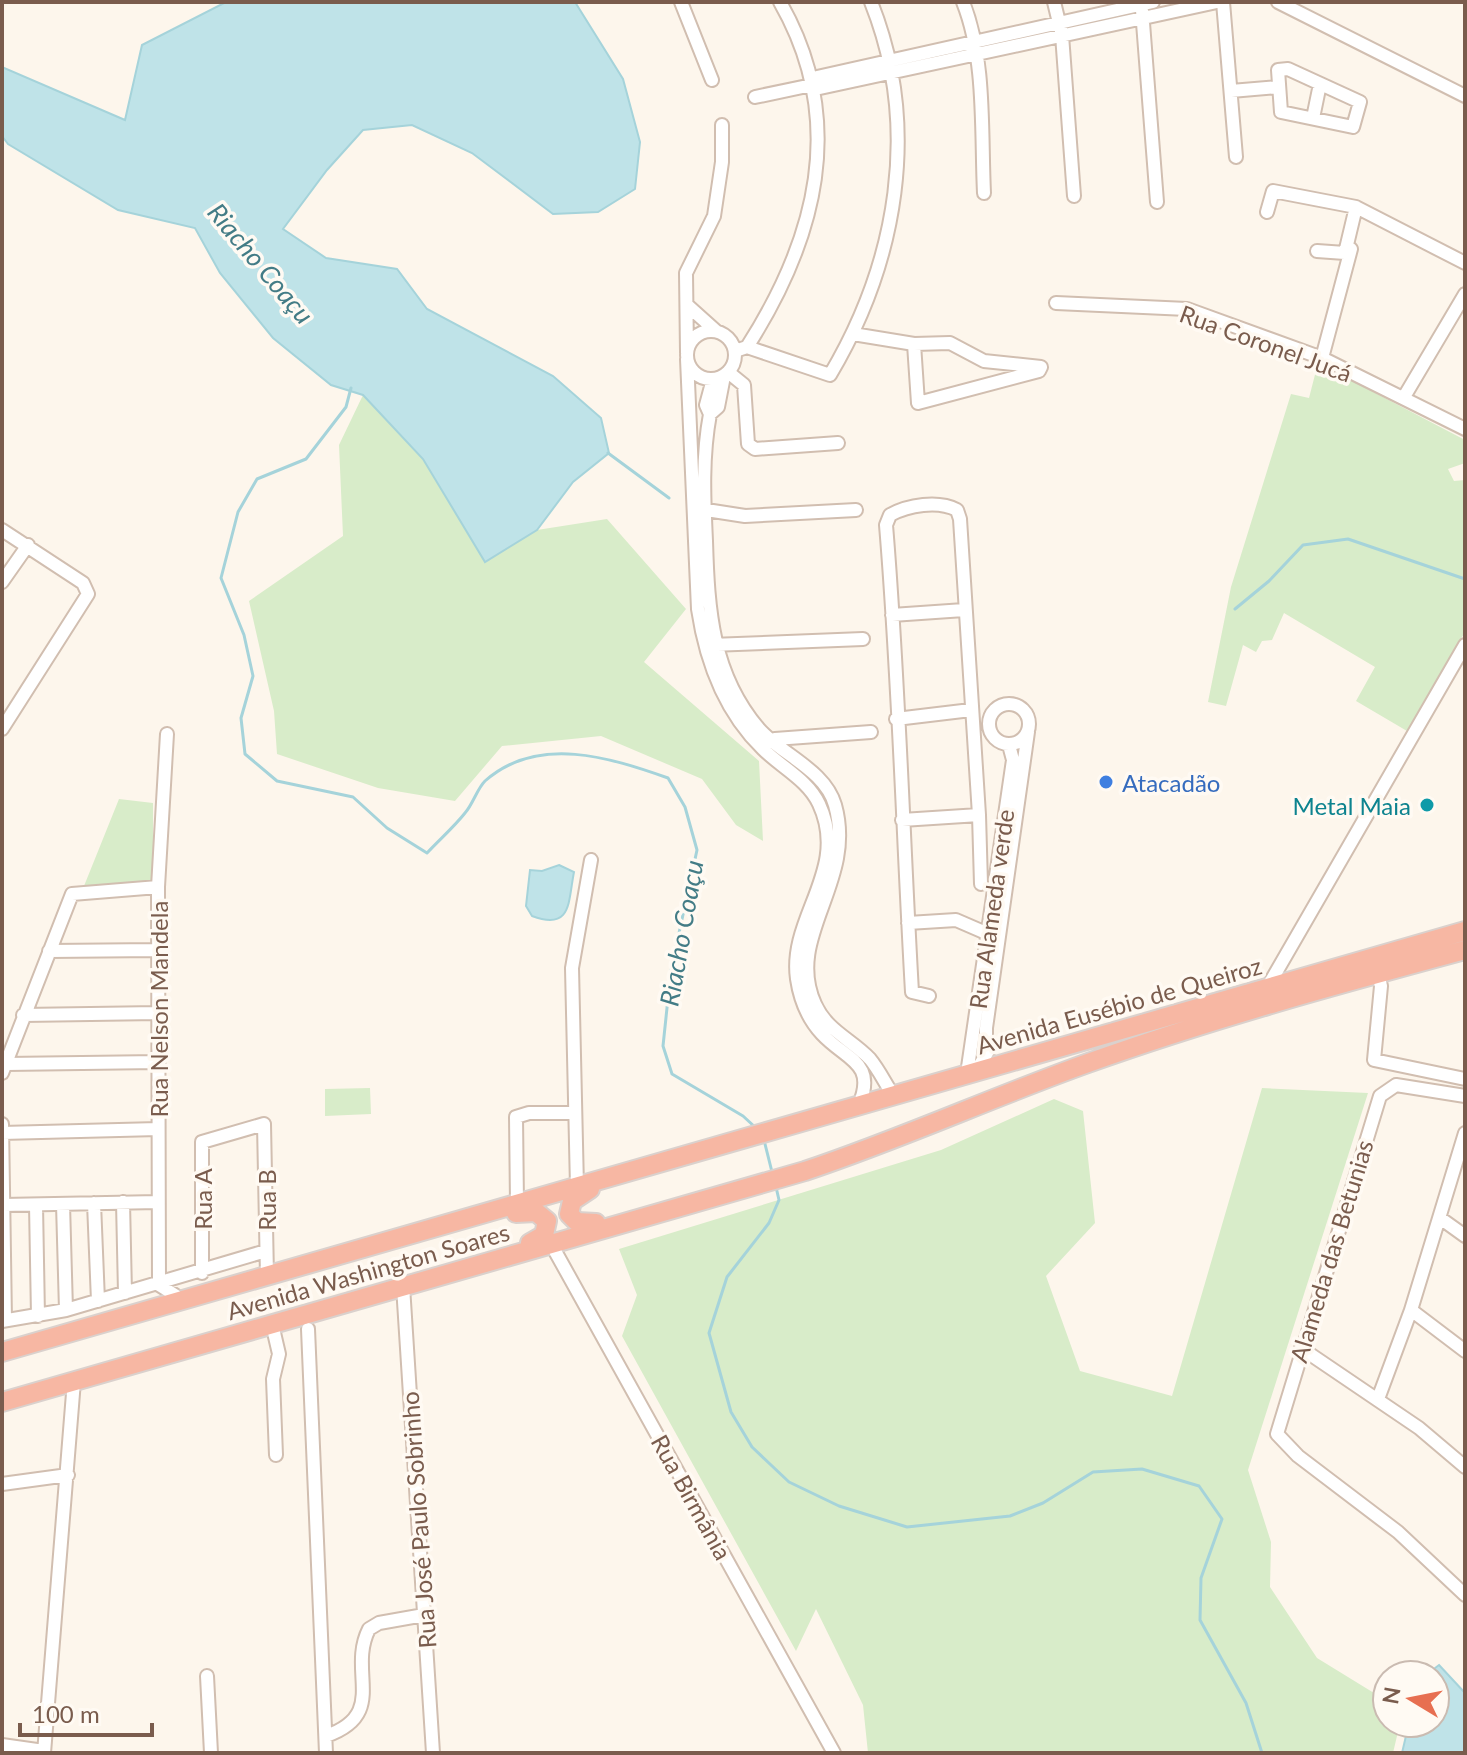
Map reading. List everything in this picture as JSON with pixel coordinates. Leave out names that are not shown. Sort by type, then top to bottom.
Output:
[{"type":"highway","name":"Avenida Eusébio de Queiroz","points":[[740,1141],[1465,931]]},
{"type":"highway","name":"Avenida Eusébio de Queiroz","points":[[748,1187],[805,1171],[924,1129],[1009,1092],[1091,1062],[1465,950]]},
{"type":"highway","name":"Avenida Washington Soares","points":[[2,1352],[740,1141]]},
{"type":"highway","points":[[606,1179],[575,1198],[569,1214],[584,1225],[617,1223]]},
{"type":"highway","name":"Avenida Washington Soares","points":[[2,1402],[748,1187]]},
{"type":"highway","points":[[496,1211],[505,1214],[533,1211],[544,1215],[547,1221],[544,1235],[510,1254]]},
{"type":"street","points":[[681,2],[712,80]]},
{"type":"street","points":[[699,509],[709,419],[718,407],[720,381],[782,290],[808,219],[817,153],[812,85],[801,48],[780,2]]},
{"type":"street","points":[[687,305],[741,349],[830,375],[850,339],[877,275],[893,209],[898,140],[891,65],[871,2]]},
{"type":"street","points":[[963,2],[976,46],[984,193]]},
{"type":"street","points":[[1054,2],[1060,28],[1074,196]]},
{"type":"street","points":[[755,97],[812,85],[817,77],[891,65],[1144,7],[1217,2]]},
{"type":"street","points":[[1223,2],[1236,157]]},
{"type":"street","points":[[1278,2],[1465,96]]},
{"type":"street","points":[[1144,7],[1157,202]]},
{"type":"street","points":[[1288,69],[1320,84],[1360,102],[1353,127],[1281,112],[1278,70],[1288,69]]},
{"type":"street","points":[[1313,118],[1320,84]]},
{"type":"street","points":[[1231,91],[1279,87]]},
{"type":"street","points":[[722,125],[718,199],[707,234],[686,273],[687,305],[684,313],[689,422],[710,645],[736,697],[766,745],[806,777],[823,782]]},
{"type":"street","points":[[1267,212],[1273,191],[1359,208],[1465,263]]},
{"type":"street","points":[[1317,251],[1345,253],[1359,208]]},
{"type":"street","points":[[1322,358],[1359,208]]},
{"type":"street","points":[[1404,397],[1465,294]]},
{"type":"street","name":"Rua Coronel Jucá","points":[[1056,303],[1187,309],[1322,358],[1465,429]]},
{"type":"street","points":[[687,356],[699,334],[716,331]]},
{"type":"street","points":[[850,339],[914,344],[950,343],[984,361],[1041,367],[1039,371],[918,403],[914,344]]},
{"type":"street","points":[[687,356],[696,374],[744,385],[748,444],[755,449],[838,443]]},
{"type":"street","points":[[984,361],[985,386]]},
{"type":"street","points":[[687,386],[720,381]]},
{"type":"street","points":[[689,422],[709,419]]},
{"type":"street","points":[[929,996],[912,992],[887,520],[901,510],[937,504],[950,506],[959,513],[981,884]]},
{"type":"street","points":[[699,509],[745,516],[856,510]]},
{"type":"street","points":[[2,530],[83,583],[87,590],[86,600],[2,729]]},
{"type":"street","points":[[2,582],[28,545]]},
{"type":"street","points":[[892,615],[964,610]]},
{"type":"street","points":[[710,645],[863,639]]},
{"type":"street","points":[[1267,988],[1372,817],[1454,672],[1465,645]]},
{"type":"street","points":[[1454,672],[1465,661]]},
{"type":"street","points":[[1012,704],[1024,710],[1029,721],[1024,739],[1009,745],[996,740],[989,729],[990,716],[999,706],[1012,704]]},
{"type":"street","points":[[896,719],[971,710]]},
{"type":"street","points":[[766,745],[871,732]]},
{"type":"street","name":"Rua Alameda verde","points":[[972,1072],[1028,732]]},
{"type":"street","name":"Rua Nelson Mandela","points":[[151,1309],[158,1202],[158,887],[167,734]]},
{"type":"street","name":"Rua Alameda verde","points":[[972,1072],[990,1048],[986,1043],[986,1028],[1013,760],[1009,745]]},
{"type":"street","points":[[806,777],[812,792],[829,809]]},
{"type":"street","points":[[812,792],[823,782]]},
{"type":"street","points":[[823,782],[832,830],[835,874],[807,953],[808,983],[824,1020],[869,1059],[893,1095]]},
{"type":"street","points":[[902,820],[979,815]]},
{"type":"street","points":[[832,830],[825,872],[799,940],[796,974],[800,996],[816,1026],[861,1066],[866,1084],[859,1105]]},
{"type":"street","points":[[577,1187],[572,968],[591,860]]},
{"type":"street","points":[[158,887],[78,892],[71,897],[4,1068],[158,1062]]},
{"type":"street","points":[[1296,980],[1290,971],[1291,962],[1317,911]]},
{"type":"street","points":[[908,923],[956,920],[993,936]]},
{"type":"street","points":[[49,951],[158,950]]},
{"type":"street","points":[[1359,961],[1371,963],[1380,973],[1374,1060],[1465,1079]]},
{"type":"street","points":[[23,1015],[158,1013]]},
{"type":"street","name":"Alameda das Betunias","points":[[1465,1096],[1396,1085],[1380,1096],[1278,1426],[1281,1441],[1398,1532],[1465,1595]]},
{"type":"street","points":[[517,1204],[516,1117],[529,1113],[575,1113]]},
{"type":"street","points":[[2,1124],[4,1321]]},
{"type":"street","name":"Rua B","points":[[264,1124],[267,1276]]},
{"type":"street","name":"Rua A","points":[[202,1273],[202,1142],[264,1124]]},
{"type":"street","points":[[2,1133],[158,1129]]},
{"type":"street","points":[[1378,1399],[1411,1310],[1465,1133]]},
{"type":"street","points":[[123,1202],[125,1293]]},
{"type":"street","points":[[3,1205],[158,1202]]},
{"type":"street","points":[[94,1203],[98,1301]]},
{"type":"street","points":[[63,1204],[66,1310]]},
{"type":"street","points":[[36,1205],[38,1316]]},
{"type":"street","points":[[1440,1218],[1465,1236]]},
{"type":"street","name":"Rua Birmânia","points":[[550,1242],[828,1750]]},
{"type":"street","name":"Avenida Washington Soares","points":[[4,1321],[66,1310],[202,1273],[266,1251]]},
{"type":"street","points":[[153,1286],[175,1295],[177,1303]]},
{"type":"street","name":"Rua José Paulo Sobrinho","points":[[403,1286],[433,1753]]},
{"type":"street","points":[[1411,1310],[1465,1351]]},
{"type":"street","points":[[272,1324],[279,1360],[273,1379],[276,1455]]},
{"type":"street","points":[[308,1329],[326,1753]]},
{"type":"street","points":[[1301,1348],[1378,1399],[1465,1467]]},
{"type":"street","points":[[4,1748],[44,1752],[74,1381]]},
{"type":"street","points":[[2,1484],[68,1475]]},
{"type":"street","points":[[326,1736],[349,1726],[360,1711],[364,1645],[369,1629],[379,1623],[424,1615]]},
{"type":"street","points":[[207,1676],[211,1753]]},
{"type":"green space","points":[[1318,363],[1465,440],[1465,463],[1448,469],[1454,481],[1465,480],[1465,632],[1407,731],[1356,701],[1375,667],[1284,613],[1272,640],[1262,641],[1256,652],[1243,645],[1226,706],[1208,702],[1231,587],[1291,394],[1309,398]]},
{"type":"green space","points":[[363,395],[423,459],[485,561],[537,530],[607,519],[686,609],[644,662],[759,761],[763,841],[736,825],[702,779],[601,736],[502,746],[455,801],[378,788],[277,754],[274,711],[249,601],[343,536],[339,445]]},
{"type":"green space","points":[[119,799],[153,803],[153,884],[84,886]]},
{"type":"green space","points":[[370,1088],[371,1114],[325,1116],[325,1089]]},
{"type":"green space","points":[[1262,1088],[1368,1093],[1248,1470],[1271,1542],[1270,1587],[1317,1658],[1371,1691],[1371,1739],[1396,1739],[1393,1753],[868,1753],[863,1705],[816,1609],[796,1651],[622,1336],[637,1295],[619,1249],[941,1150],[1054,1099],[1083,1111],[1095,1223],[1046,1276],[1080,1371],[1172,1396]]},
{"type":"water","points":[[226,2],[575,2],[623,79],[640,142],[635,189],[598,212],[553,214],[472,153],[412,125],[363,130],[327,170],[283,229],[326,258],[397,269],[427,309],[553,376],[601,418],[609,453],[573,482],[537,530],[485,562],[423,459],[363,395],[331,385],[273,338],[220,273],[195,228],[118,210],[8,144],[2,136],[2,67],[125,120],[142,45]]},
{"type":"water","points":[[559,865],[574,872],[566,911],[555,920],[532,916],[526,906],[530,870],[542,871]]},
{"type":"water","points":[[1451,1678],[1465,1693],[1465,1753],[1402,1753],[1405,1739],[1451,1739]]},
{"type":"waterway","name":"Riacho Coaçu","points":[[351,388],[346,407],[306,459],[257,479],[238,512],[221,578],[244,635],[253,676],[241,718],[245,754],[277,781],[353,797],[387,828],[427,853],[465,813],[485,781],[506,767],[528,758],[575,754],[623,763],[668,778],[685,807],[697,850],[671,970],[663,1046],[672,1074],[743,1116],[756,1128]]},
{"type":"waterway","points":[[608,453],[669,498]]},
{"type":"waterway","points":[[1235,609],[1269,581],[1303,545],[1348,539],[1465,579]]},
{"type":"waterway","name":"Riacho Coaçu","points":[[764,1140],[772,1172]]},
{"type":"waterway","name":"Riacho Coaçu","points":[[776,1187],[779,1200],[769,1223],[727,1277],[709,1333],[731,1412],[752,1447],[789,1482],[839,1506],[907,1527],[1010,1516],[1043,1503],[1093,1472],[1142,1469],[1199,1486],[1222,1519],[1201,1578],[1200,1620],[1246,1703],[1262,1753]]},
{"type":"place","name":"Atacadão","points":[[1106,782]]},
{"type":"place","name":"Metal Maia","points":[[1427,805]]}]
